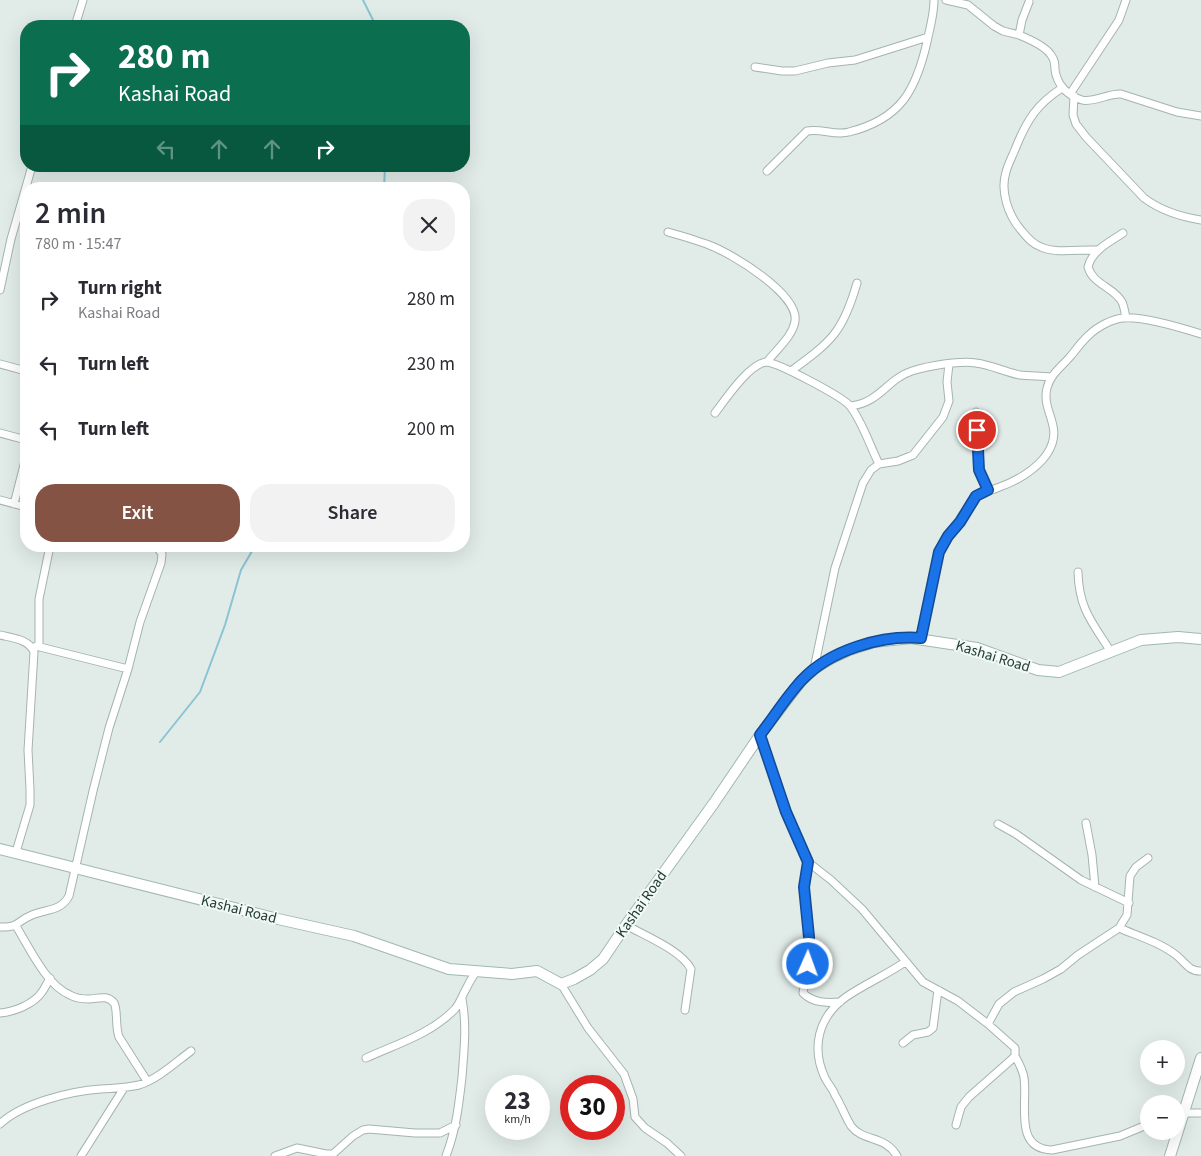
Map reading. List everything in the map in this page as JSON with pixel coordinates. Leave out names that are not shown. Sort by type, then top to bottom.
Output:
[{"type":"street","points":[[77,20],[83,0]]},
{"type":"street","points":[[767,171],[807,131],[817,130],[844,133],[888,116],[909,92],[919,72],[932,23],[934,0]]},
{"type":"street","points":[[946,0],[968,5],[994,26],[1003,31],[1019,35],[1044,48],[1050,53],[1062,88],[1072,95],[1087,100],[1120,94],[1177,112],[1201,116]]},
{"type":"street","points":[[1126,0],[1119,20],[1072,95],[1073,115],[1076,124],[1144,198],[1154,205],[1201,220]]},
{"type":"street","points":[[1019,35],[1029,2]]},
{"type":"street","points":[[755,67],[795,71],[828,63],[855,60],[928,37]]},
{"type":"street","points":[[1062,88],[1051,95],[1033,114],[1022,134],[1006,173],[1004,185],[1008,211],[1016,225],[1031,242],[1039,247],[1050,250],[1098,250]]},
{"type":"street","points":[[0,290],[20,208]]},
{"type":"street","points":[[668,232],[711,245],[755,271],[783,293],[790,302],[795,312],[794,326],[767,362]]},
{"type":"street","points":[[1124,232],[1098,250],[1089,262],[1089,272],[1096,281],[1121,300],[1126,318]]},
{"type":"street","points":[[791,371],[833,338],[850,308],[857,283]]},
{"type":"street","points":[[921,638],[939,552],[976,496],[1002,486],[1032,470],[1047,454],[1054,433],[1046,395],[1047,388],[1051,377],[1090,334],[1115,320],[1138,318],[1201,334]]},
{"type":"street","points":[[715,413],[736,386],[750,372],[760,364],[767,362],[791,371],[844,400],[850,406],[879,464]]},
{"type":"street","points":[[850,406],[872,399],[898,378],[910,372],[959,362],[976,363],[1021,375],[1051,377]]},
{"type":"street","points":[[0,364],[20,369]]},
{"type":"street","points":[[814,669],[835,568],[863,483],[871,470],[879,464],[898,461],[913,455],[944,417],[949,402],[947,382],[950,364]]},
{"type":"street","points":[[976,412],[979,470],[988,490]]},
{"type":"street","points":[[0,433],[20,438]]},
{"type":"street","points":[[14,504],[20,480]]},
{"type":"street","points":[[0,500],[20,506]]},
{"type":"street","points":[[16,852],[30,805],[28,750],[34,658],[39,599],[49,552]]},
{"type":"street","points":[[0,927],[16,926],[32,915],[56,909],[66,902],[76,868],[97,774],[140,622],[161,563],[160,552]]},
{"type":"street","points":[[1078,572],[1078,590],[1082,603],[1093,626],[1111,652]]},
{"type":"street","points":[[0,634],[35,646],[128,669]]},
{"type":"street","name":"Kashai Road","points":[[0,849],[278,919],[354,936],[449,969],[512,974],[537,971],[561,984],[574,979],[603,959],[760,735],[801,681],[814,669],[849,650],[890,639],[921,638],[977,648],[1038,670],[1059,672],[1142,640],[1178,637],[1201,639]]},
{"type":"street","points":[[760,735],[786,812],[808,862],[831,880],[862,909],[923,982],[958,1002],[1014,1045],[1015,1056],[1024,1078],[1025,1127],[1028,1138],[1033,1143],[1047,1150],[1120,1136],[1140,1128]]},
{"type":"street","points":[[1086,823],[1095,887]]},
{"type":"street","points":[[998,824],[1016,834],[1081,880],[1129,903]]},
{"type":"street","points":[[988,1024],[999,1004],[1014,992],[1061,969],[1078,955],[1119,928],[1127,915],[1130,876],[1136,867],[1148,858]]},
{"type":"street","points":[[808,862],[804,887],[809,954],[803,993],[810,999],[823,1002],[840,1002]]},
{"type":"street","points":[[626,925],[676,954],[688,964],[691,969],[685,1010]]},
{"type":"street","points":[[16,926],[39,966],[68,994],[86,999],[103,997],[108,998],[114,1003],[116,1030],[147,1081]]},
{"type":"street","points":[[1119,928],[1155,942],[1178,956],[1192,970],[1201,972]]},
{"type":"street","points":[[897,1156],[889,1146],[881,1141],[856,1132],[846,1118],[825,1078],[818,1055],[818,1036],[825,1018],[840,1002],[905,962]]},
{"type":"street","points":[[366,1058],[423,1033],[441,1021],[462,1000],[476,972]]},
{"type":"street","points":[[0,1013],[14,1010],[38,998],[50,978]]},
{"type":"street","points":[[561,984],[588,1028],[624,1074],[633,1099],[635,1116],[652,1134],[677,1155]]},
{"type":"street","points":[[903,1042],[914,1035],[928,1032],[933,1028],[938,990]]},
{"type":"street","points":[[446,1156],[456,1125],[460,1103],[465,1042],[465,1016],[462,1000]]},
{"type":"street","points":[[0,1124],[20,1111],[56,1097],[85,1091],[124,1088],[147,1081],[191,1051]]},
{"type":"street","points":[[956,1125],[961,1107],[969,1097],[1015,1056]]},
{"type":"street","points":[[1185,1100],[1201,1058]]},
{"type":"street","points":[[80,1156],[124,1088]]},
{"type":"street","points":[[1185,1113],[1201,1113]]},
{"type":"street","points":[[275,1156],[297,1148],[333,1154],[353,1136],[363,1130],[440,1133],[456,1125]]},
{"type":"street","points":[[1170,1156],[1174,1140]]},
{"type":"street","points":[[1066,1156],[1067,1146]]},
{"type":"waterway","points":[[363,0],[373,20]]},
{"type":"waterway","points":[[384,182],[385,172]]},
{"type":"waterway","points":[[160,742],[200,692],[225,625],[241,570],[252,552]]},
{"type":"route","points":[[808,964],[809,937],[804,887],[808,862],[786,812],[760,735],[801,681],[814,669],[832,658],[874,642],[890,639],[921,638],[939,552],[972,501],[980,492],[988,490],[979,470],[977,430]]}]
